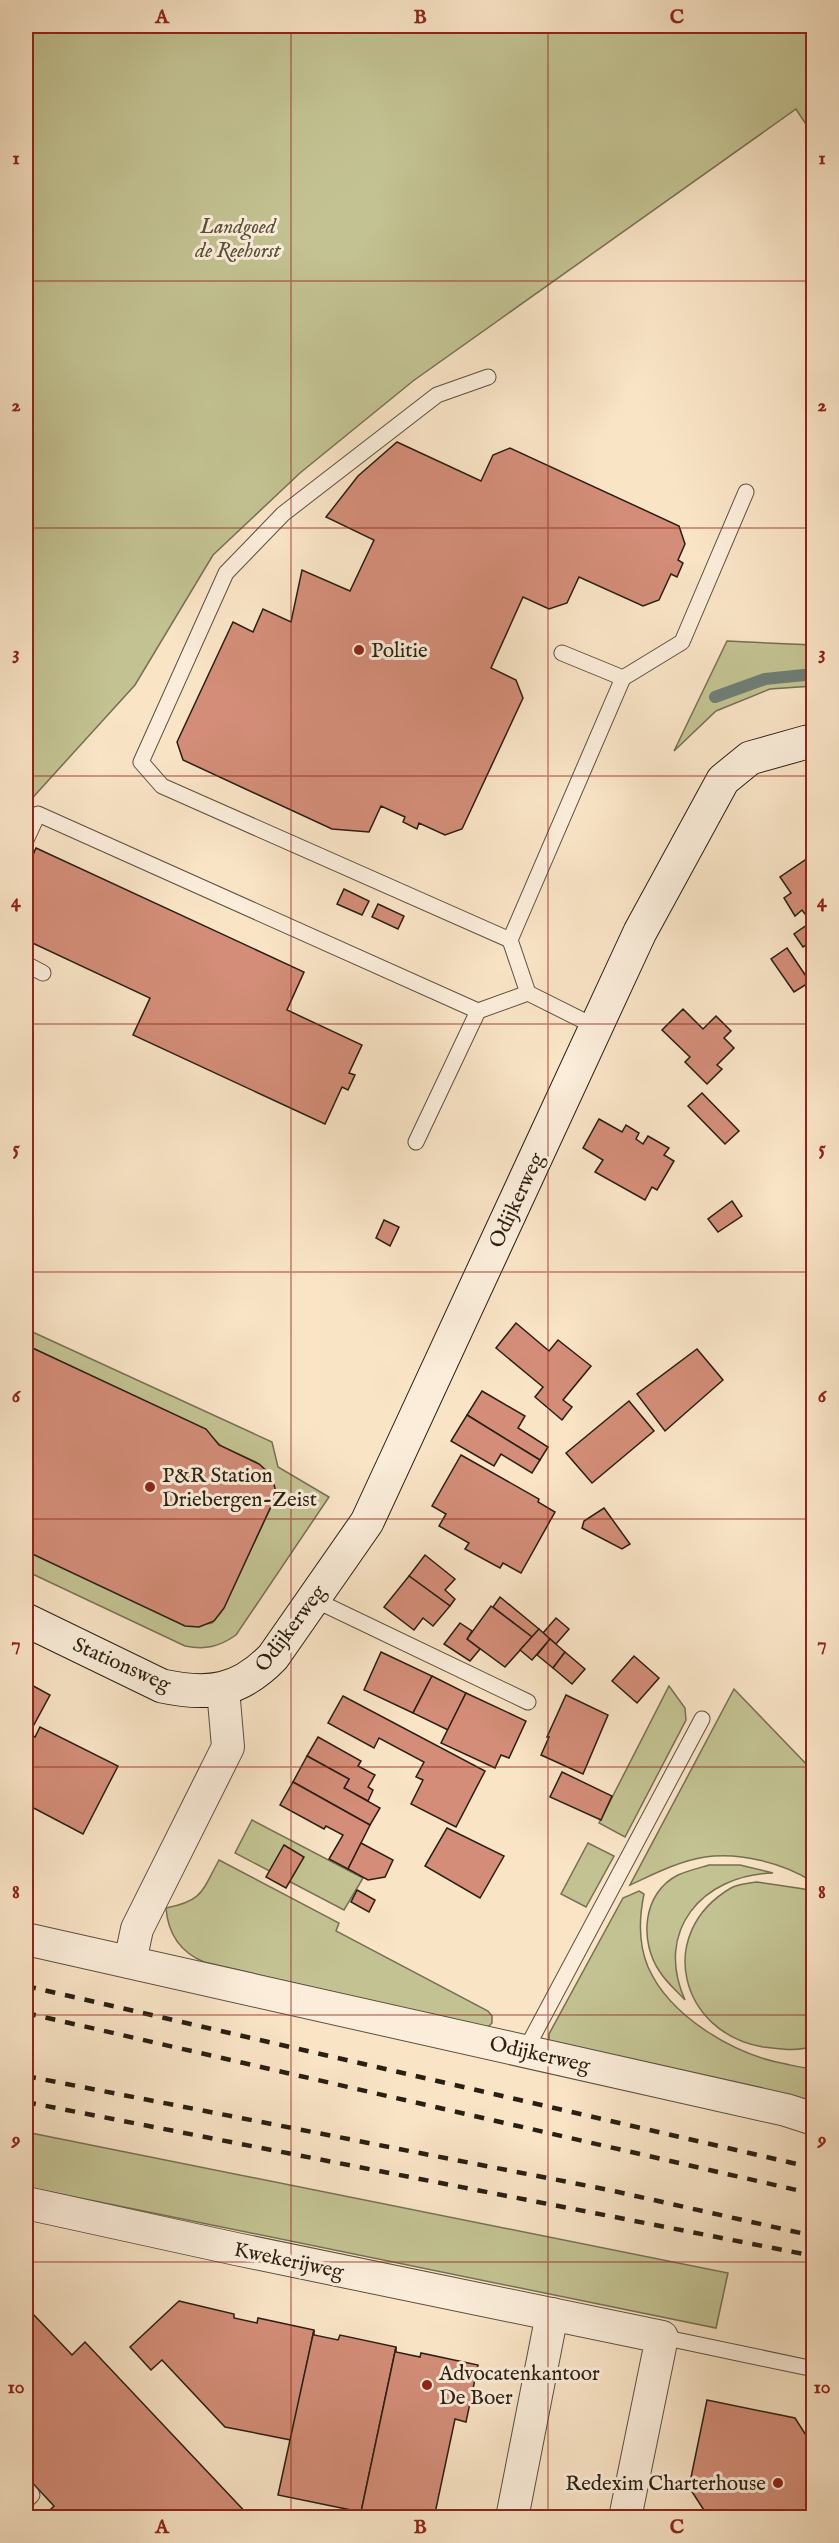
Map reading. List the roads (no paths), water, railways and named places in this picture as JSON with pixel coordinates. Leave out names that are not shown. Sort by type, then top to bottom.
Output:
[{"type":"street","name":"Odijkerweg","points":[[223,1689],[242,1683],[257,1673],[273,1657],[367,1522],[640,932],[723,780],[750,758],[807,742],[813,743]]},
{"type":"street","name":"Stationsweg","points":[[26,1620],[162,1686],[200,1692],[223,1689]]},
{"type":"street","points":[[130,1962],[136,1929],[228,1747],[223,1689]]},
{"type":"street","name":"Odijkerweg","points":[[26,1939],[786,2110],[813,2119]]},
{"type":"street","name":"Kwekerijweg","points":[[26,2203],[662,2337]]},
{"type":"street","points":[[512,2517],[552,2314]]},
{"type":"street","points":[[625,2517],[662,2337]]},
{"type":"lane","points":[[488,378],[437,395],[283,514],[226,573],[141,762],[162,786],[510,940]]},
{"type":"lane","points":[[596,1027],[528,993],[510,940],[623,678],[681,642],[746,492]]},
{"type":"lane","points":[[562,653],[623,678]]},
{"type":"lane","points":[[26,840],[38,814],[478,1011],[528,993]]},
{"type":"lane","points":[[26,964],[43,973]]},
{"type":"lane","points":[[416,1142],[478,1011]]},
{"type":"lane","points":[[313,1599],[528,1702]]},
{"type":"lane","points":[[525,2051],[702,1719]]},
{"type":"lane","points":[[662,2337],[813,2369]]},
{"type":"lane","points":[[26,2488],[32,2495],[26,2501]]},
{"type":"waterway","points":[[715,697],[765,679],[814,674]]},
{"type":"railway","points":[[26,1986],[814,2168]]},
{"type":"railway","points":[[26,2013],[814,2194]]},
{"type":"railway","points":[[26,2076],[609,2190],[814,2236]]},
{"type":"railway","points":[[26,2102],[814,2256]]},
{"type":"place","name":"Politie","points":[[359,650]]},
{"type":"place","name":"P&R Station Driebergen-Zeist","points":[[150,1487]]},
{"type":"place","name":"Advocatenkantoor De Boer","points":[[427,2385]]},
{"type":"place","name":"Redexim Charterhouse","points":[[778,2483]]},
{"type":"park label","name":"Landgoed de Reehorst","points":[[238,238]]}]
